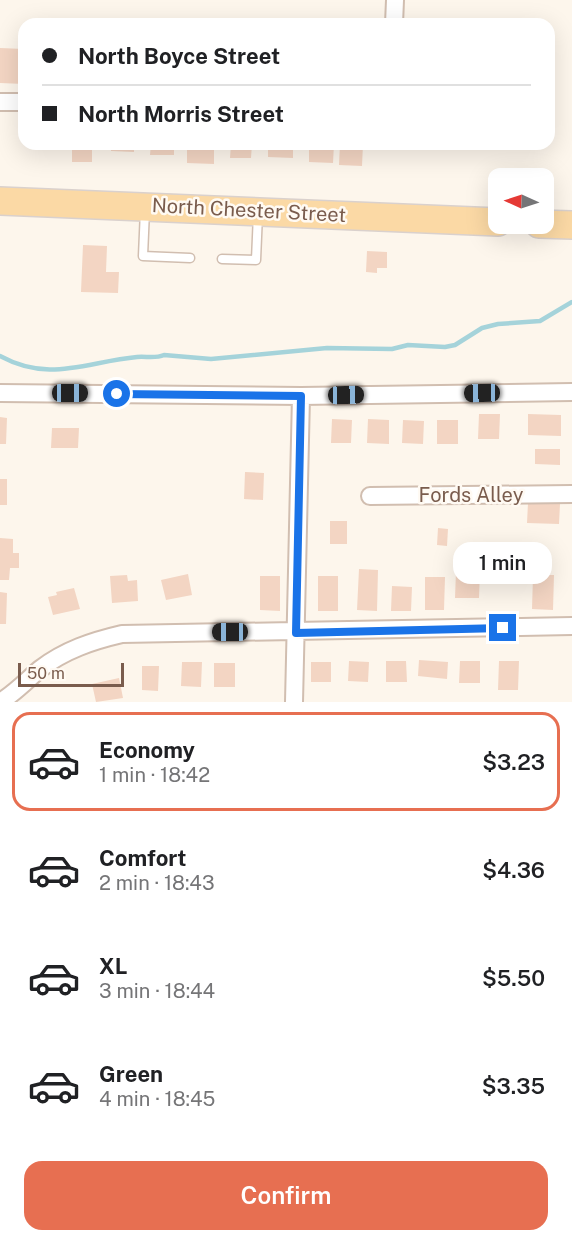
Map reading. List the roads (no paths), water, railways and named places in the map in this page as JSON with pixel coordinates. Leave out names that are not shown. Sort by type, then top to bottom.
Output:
[{"type":"main road","name":"North Chester Street","points":[[0,201],[488,222]]},
{"type":"main road","points":[[554,224],[572,225]]},
{"type":"street","points":[[394,18],[395,0]]},
{"type":"street","points":[[0,102],[18,102]]},
{"type":"street","points":[[0,393],[301,396],[572,392]]},
{"type":"street","points":[[294,702],[301,396]]},
{"type":"street","name":"Fords Alley","points":[[370,496],[572,494]]},
{"type":"street","points":[[0,702],[41,668],[62,655],[101,639],[122,634],[296,633],[572,626]]},
{"type":"lane","points":[[146,206],[142,256],[190,258]]},
{"type":"lane","points":[[222,259],[256,260],[258,211]]},
{"type":"waterway","points":[[0,356],[18,364],[51,370],[164,355],[211,359],[327,348],[392,349],[408,345],[445,347],[455,345],[482,328],[498,324],[540,321],[572,302]]}]
